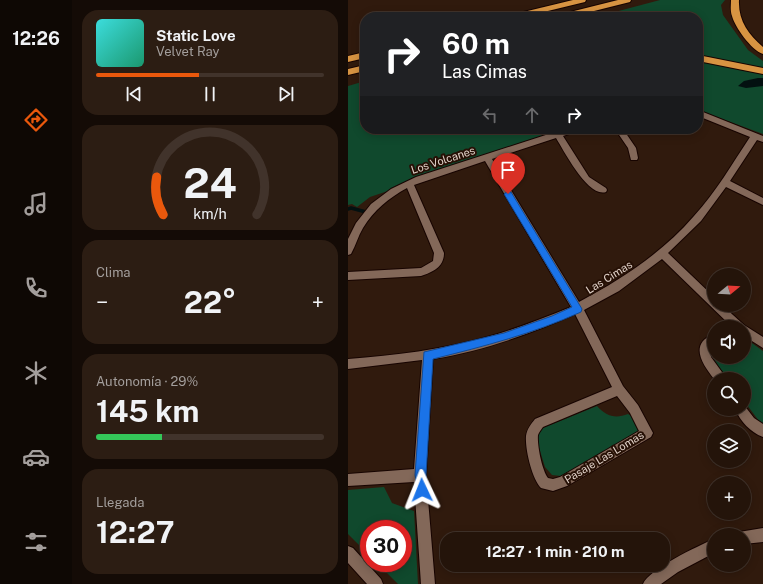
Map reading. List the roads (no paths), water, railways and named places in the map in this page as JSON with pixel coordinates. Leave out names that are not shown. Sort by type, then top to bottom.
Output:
[{"type":"highway","points":[[534,12],[582,0]]},
{"type":"highway","points":[[580,12],[627,0]]},
{"type":"highway","points":[[735,0],[735,13],[739,24],[750,39],[763,51]]},
{"type":"highway","points":[[348,59],[360,56]]},
{"type":"highway","points":[[703,59],[763,71]]},
{"type":"highway","points":[[348,73],[360,70]]},
{"type":"street","points":[[703,115],[759,137]]},
{"type":"street","points":[[558,134],[586,179],[603,190]]},
{"type":"street","name":"Los Volcanes","points":[[348,251],[356,230],[366,214],[389,193],[409,183],[558,134]]},
{"type":"street","points":[[622,134],[632,148],[634,158]]},
{"type":"street","name":"Las Cimas","points":[[348,364],[428,356],[467,347],[510,335],[578,309],[624,283],[663,254],[700,216],[759,137]]},
{"type":"street","name":"Pasaje Las Lomas","points":[[487,157],[537,243],[578,309],[619,390],[634,409],[647,433],[563,482],[554,485],[545,484],[541,480],[532,444],[531,435],[534,427],[539,423],[619,390]]},
{"type":"street","points":[[724,182],[763,202]]},
{"type":"street","points":[[348,276],[421,272],[430,269],[437,264],[439,260],[439,253],[409,183]]},
{"type":"street","points":[[663,254],[707,298]]},
{"type":"street","points":[[720,312],[728,320]]},
{"type":"street","points":[[751,335],[763,343]]},
{"type":"street","points":[[707,345],[705,353],[707,359]]},
{"type":"street","points":[[428,356],[420,475],[428,584]]},
{"type":"street","points":[[746,416],[758,429],[763,431]]},
{"type":"street","points":[[348,480],[420,475]]},
{"type":"street","points":[[751,537],[763,534]]},
{"type":"street","points":[[650,584],[673,567],[707,550]]},
{"type":"street","points":[[348,553],[376,584]]},
{"type":"waterway","points":[[348,209],[351,208],[366,212]]}]
